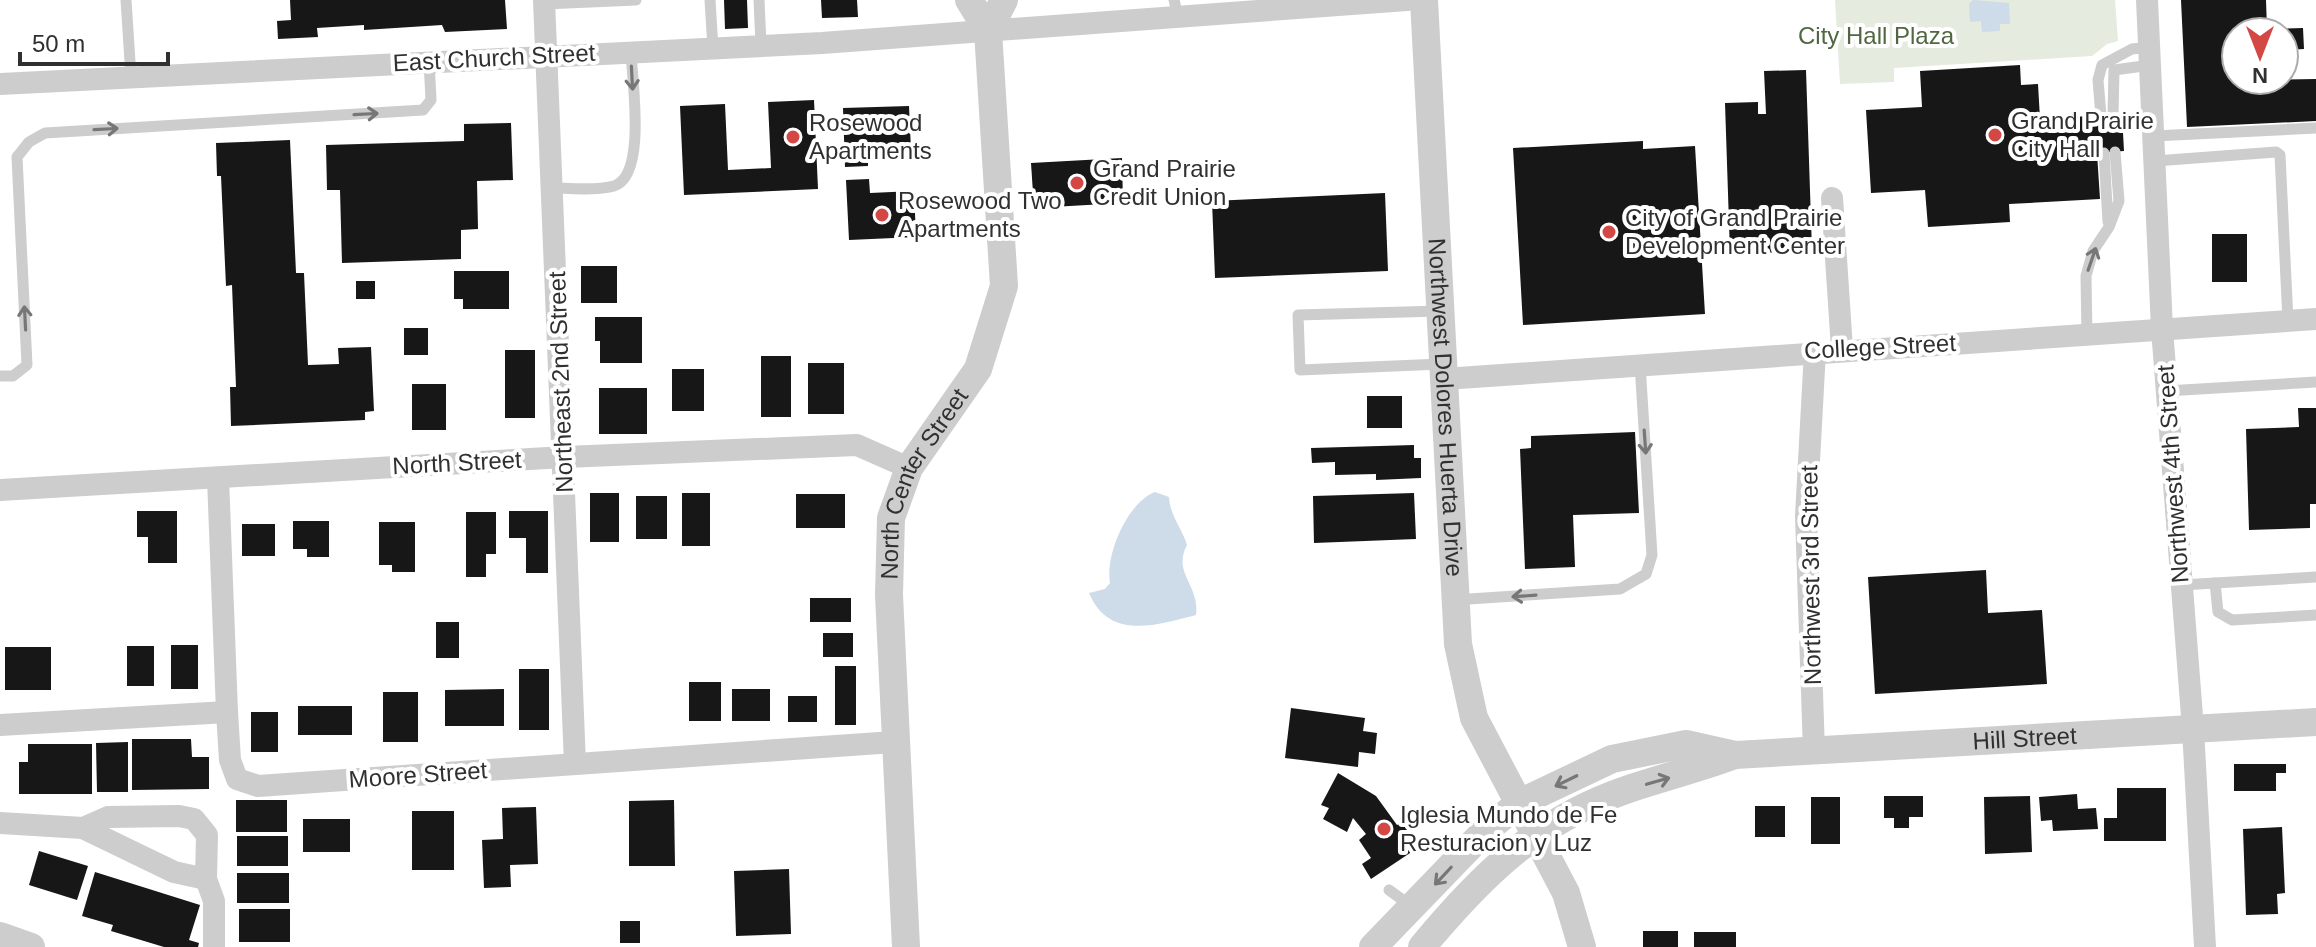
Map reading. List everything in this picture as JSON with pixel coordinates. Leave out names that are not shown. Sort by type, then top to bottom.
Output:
[{"type":"street","name":"North Center Street","points":[[906,947],[894,742],[889,595],[891,518],[909,468],[978,369],[1004,286],[988,31],[969,0]]},
{"type":"street","points":[[988,31],[1004,0]]},
{"type":"street","name":"East Church Street","points":[[0,84],[713,48],[988,31],[1176,8],[1407,0]]},
{"type":"street","name":"Northwest Dolores Huerta Drive","points":[[1424,0],[1458,644],[1474,718],[1566,893],[1582,947]]},
{"type":"street","name":"Northwest 4th Street","points":[[2147,0],[2162,329],[2193,729],[2205,947]]},
{"type":"street","name":"Northeast 2nd Street","points":[[544,2],[565,457],[575,764]]},
{"type":"street","points":[[1832,198],[1842,349]]},
{"type":"street","name":"College Street","points":[[1444,371],[1640,364],[2316,319]]},
{"type":"street","name":"Northwest 3rd Street","points":[[1814,751],[1806,516],[1815,351]]},
{"type":"street","name":"North Street","points":[[0,490],[565,457],[857,445],[909,468]]},
{"type":"street","points":[[0,725],[227,712],[218,478]]},
{"type":"street","name":"Moore Street","points":[[227,712],[230,760],[237,779],[258,786],[894,742]]},
{"type":"street","name":"Hill Street","points":[[1422,947],[1502,859],[1536,834],[1621,791],[1735,755],[2316,722]]},
{"type":"street","name":"Hill Street","points":[[1373,947],[1484,832],[1519,803],[1612,759],[1686,744],[1735,755]]},
{"type":"street","points":[[83,828],[108,817],[164,815],[194,819],[207,835],[206,879],[214,901],[214,947]]},
{"type":"street","points":[[0,823],[83,828],[174,872],[206,879]]},
{"type":"street","points":[[0,936],[31,947]]},
{"type":"lane","points":[[126,0],[131,77]]},
{"type":"lane","points":[[544,2],[636,0]]},
{"type":"lane","points":[[710,0],[713,48]]},
{"type":"lane","points":[[759,0],[761,45]]},
{"type":"lane","points":[[2132,49],[2150,56],[2114,70],[2107,115],[2098,80],[2102,65],[2132,49]]},
{"type":"lane","points":[[552,188],[616,186],[627,177],[634,151],[631,52]]},
{"type":"lane","points":[[0,376],[13,376],[27,365],[17,157],[29,142],[45,133],[423,110],[431,100],[429,61]]},
{"type":"lane","points":[[2154,136],[2316,128]]},
{"type":"lane","points":[[2087,336],[2086,276],[2093,251],[2109,227],[2119,201],[2110,152]]},
{"type":"lane","points":[[2155,161],[2276,152],[2280,155],[2288,321]]},
{"type":"lane","points":[[1441,311],[1298,315],[1300,370],[1444,371]]},
{"type":"lane","points":[[1454,600],[1620,589],[1646,574],[1652,555],[1640,364]]},
{"type":"lane","points":[[2166,391],[2316,382]]},
{"type":"lane","points":[[2181,585],[2316,577]]},
{"type":"lane","points":[[2215,583],[2218,612],[2232,620],[2316,615]]},
{"type":"lane","points":[[1389,890],[1413,908]]},
{"type":"green space","name":"City Hall Plaza","points":[[1835,0],[2115,0],[2118,41],[2107,44],[2092,56],[1894,68],[1894,82],[1840,84]]},
{"type":"water","points":[[1973,0],[2009,3],[2010,24],[2000,24],[2000,31],[1982,32],[1981,21],[1970,22],[1969,4]]},
{"type":"water","points":[[1155,492],[1169,497],[1187,545],[1183,555],[1184,572],[1194,595],[1196,615],[1149,625],[1121,624],[1108,618],[1089,593],[1105,589],[1110,583],[1111,558],[1120,530],[1136,506]]},
{"type":"building","points":[[290,0],[505,0],[507,29],[445,32],[442,25],[364,30],[364,25],[317,28],[318,37],[278,39],[277,21],[291,20]]},
{"type":"building","points":[[724,0],[747,0],[748,28],[725,29]]},
{"type":"building","points":[[821,0],[857,0],[858,17],[822,18]]},
{"type":"building","points":[[2181,0],[2266,0],[2267,16],[2220,16],[2220,96],[2300,96],[2300,79],[2316,79],[2316,121],[2187,127]]},
{"type":"building","points":[[2300,28],[2303,28],[2304,49],[2300,49]]},
{"type":"building","name":"Grand Prairie City Hall","points":[[2020,65],[2021,85],[2038,84],[2040,119],[2122,114],[2124,151],[2097,153],[2100,199],[2009,204],[2010,222],[1928,227],[1925,190],[1871,193],[1866,110],[1922,107],[1920,71]]},
{"type":"building","points":[[1806,70],[1812,251],[1730,254],[1725,103],[1758,102],[1758,114],[1766,114],[1764,71]]},
{"type":"building","name":"Rosewood Apartments","points":[[814,100],[818,189],[684,195],[680,106],[725,104],[728,170],[771,168],[768,102]]},
{"type":"building","name":"Rosewood Two Apartments","points":[[909,106],[911,150],[868,152],[868,166],[845,167],[843,108]]},
{"type":"building","points":[[511,123],[513,180],[477,181],[478,229],[461,230],[461,259],[342,263],[340,190],[327,190],[326,145],[464,141],[464,124]]},
{"type":"building","points":[[290,140],[296,273],[304,273],[308,365],[339,364],[338,348],[371,347],[374,411],[365,412],[365,420],[231,426],[230,387],[236,387],[232,285],[226,286],[221,176],[217,176],[216,143]]},
{"type":"building","name":"City of Grand Prairie Development Center","points":[[1643,141],[1643,149],[1695,146],[1705,314],[1523,325],[1513,148]]},
{"type":"building","name":"Grand Prairie Credit Union","points":[[1122,158],[1123,203],[1034,208],[1031,163]]},
{"type":"building","name":"Rosewood Two Apartments","points":[[869,179],[870,193],[914,191],[916,237],[849,240],[846,180]]},
{"type":"building","points":[[1385,193],[1388,271],[1215,278],[1212,201]]},
{"type":"building","points":[[2212,234],[2247,234],[2247,282],[2212,282]]},
{"type":"building","points":[[581,266],[617,266],[617,303],[581,303]]},
{"type":"building","points":[[454,271],[509,271],[509,309],[463,309],[463,299],[454,299]]},
{"type":"building","points":[[356,281],[375,281],[375,299],[356,299]]},
{"type":"building","points":[[595,317],[642,317],[642,363],[600,363],[600,341],[595,341]]},
{"type":"building","points":[[404,328],[428,328],[428,355],[404,355]]},
{"type":"building","points":[[505,350],[535,350],[535,418],[505,418]]},
{"type":"building","points":[[761,356],[791,356],[791,417],[761,417]]},
{"type":"building","points":[[808,363],[844,363],[844,414],[808,414]]},
{"type":"building","points":[[672,369],[704,369],[704,411],[672,411]]},
{"type":"building","points":[[412,384],[446,384],[446,430],[412,430]]},
{"type":"building","points":[[599,388],[647,388],[647,434],[599,434]]},
{"type":"building","points":[[1367,396],[1402,396],[1402,428],[1367,428]]},
{"type":"building","points":[[2298,408],[2316,408],[2316,504],[2310,504],[2310,528],[2249,530],[2246,429],[2299,427]]},
{"type":"building","points":[[1635,432],[1639,513],[1573,515],[1575,567],[1525,569],[1520,449],[1531,448],[1531,436]]},
{"type":"building","points":[[1414,445],[1414,458],[1421,458],[1421,478],[1376,480],[1376,474],[1335,475],[1335,462],[1312,463],[1311,448]]},
{"type":"building","points":[[590,493],[619,493],[619,542],[590,542]]},
{"type":"building","points":[[682,493],[710,493],[710,546],[682,546]]},
{"type":"building","points":[[1414,493],[1416,539],[1314,543],[1313,496]]},
{"type":"building","points":[[796,494],[845,494],[845,528],[796,528]]},
{"type":"building","points":[[636,496],[667,496],[667,539],[636,539]]},
{"type":"building","points":[[137,511],[177,511],[177,563],[148,563],[148,537],[137,537]]},
{"type":"building","points":[[509,511],[548,511],[548,573],[526,573],[526,538],[509,538]]},
{"type":"building","points":[[466,512],[496,512],[496,554],[486,554],[486,577],[466,577]]},
{"type":"building","points":[[293,521],[329,521],[329,557],[307,557],[307,549],[293,549]]},
{"type":"building","points":[[379,522],[415,522],[415,572],[392,572],[392,565],[379,565]]},
{"type":"building","points":[[242,524],[275,524],[275,556],[242,556]]},
{"type":"building","points":[[1986,570],[1988,613],[2042,610],[2047,684],[1875,694],[1868,577]]},
{"type":"building","points":[[810,598],[851,598],[851,622],[810,622]]},
{"type":"building","points":[[436,622],[459,622],[459,658],[436,658]]},
{"type":"building","points":[[823,633],[853,633],[853,657],[823,657]]},
{"type":"building","points":[[171,645],[198,645],[198,689],[171,689]]},
{"type":"building","points":[[127,646],[154,646],[154,686],[127,686]]},
{"type":"building","points":[[5,647],[51,647],[51,690],[5,690]]},
{"type":"building","points":[[835,666],[856,666],[856,725],[835,725]]},
{"type":"building","points":[[519,669],[549,669],[549,730],[519,730]]},
{"type":"building","points":[[689,682],[721,682],[721,721],[689,721]]},
{"type":"building","points":[[504,689],[504,726],[445,726],[445,690]]},
{"type":"building","points":[[732,689],[770,689],[770,721],[732,721]]},
{"type":"building","points":[[383,692],[418,692],[418,742],[383,742]]},
{"type":"building","points":[[788,696],[817,696],[817,722],[788,722]]},
{"type":"building","points":[[298,706],[352,706],[352,735],[298,735]]},
{"type":"building","name":"Iglesia Mundo de Fe Resturacion y Luz","points":[[1291,708],[1365,718],[1363,731],[1377,733],[1375,754],[1359,752],[1358,767],[1285,758]]},
{"type":"building","points":[[251,712],[278,712],[278,752],[251,752]]},
{"type":"building","points":[[132,739],[191,739],[192,757],[209,757],[209,789],[132,790]]},
{"type":"building","points":[[128,742],[128,792],[97,792],[96,743]]},
{"type":"building","points":[[28,744],[92,744],[92,794],[19,794],[19,762],[28,762]]},
{"type":"building","points":[[2234,764],[2286,764],[2286,773],[2276,773],[2276,791],[2234,791]]},
{"type":"building","name":"Iglesia Mundo de Fe Resturacion y Luz","points":[[1338,773],[1376,796],[1397,825],[1404,822],[1409,833],[1403,837],[1413,851],[1371,879],[1362,864],[1371,858],[1359,840],[1366,834],[1353,818],[1347,832],[1323,819],[1329,808],[1321,805]]},
{"type":"building","points":[[2117,788],[2166,788],[2166,841],[2104,841],[2104,818],[2117,818]]},
{"type":"building","points":[[2077,794],[2078,809],[2096,808],[2098,829],[2053,831],[2052,820],[2041,821],[2039,797]]},
{"type":"building","points":[[1884,796],[1923,796],[1923,817],[1909,817],[1909,828],[1894,828],[1894,818],[1884,818]]},
{"type":"building","points":[[2030,796],[2032,852],[1985,854],[1984,797]]},
{"type":"building","points":[[1811,797],[1840,797],[1840,844],[1811,844]]},
{"type":"building","points":[[236,800],[287,800],[287,832],[236,832]]},
{"type":"building","points":[[674,800],[675,866],[629,866],[629,801]]},
{"type":"building","points":[[1755,806],[1785,806],[1785,837],[1755,837]]},
{"type":"building","points":[[536,807],[538,864],[510,865],[511,887],[484,888],[482,840],[503,839],[502,808]]},
{"type":"building","points":[[412,811],[454,811],[454,870],[412,870]]},
{"type":"building","points":[[303,819],[350,819],[350,852],[303,852]]},
{"type":"building","points":[[2282,827],[2285,893],[2277,894],[2278,914],[2246,915],[2243,829]]},
{"type":"building","points":[[237,836],[288,836],[288,866],[237,866]]},
{"type":"building","points":[[39,851],[88,866],[77,900],[29,885]]},
{"type":"building","points":[[789,869],[791,934],[736,936],[734,871]]},
{"type":"building","points":[[95,872],[200,905],[189,940],[199,943],[198,947],[164,947],[111,931],[113,925],[82,916]]},
{"type":"building","points":[[237,873],[289,873],[289,903],[237,903]]},
{"type":"building","points":[[239,909],[290,909],[290,942],[239,942]]},
{"type":"building","points":[[620,921],[640,921],[640,943],[620,943]]},
{"type":"building","points":[[1643,931],[1678,931],[1678,947],[1643,947]]},
{"type":"building","points":[[1694,932],[1736,932],[1736,947],[1694,947]]},
{"type":"place","name":"Grand Prairie City Hall","points":[[1995,135]]},
{"type":"place","name":"Rosewood Apartments","points":[[793,137]]},
{"type":"place","name":"Grand Prairie Credit Union","points":[[1077,183]]},
{"type":"place","name":"Rosewood Two Apartments","points":[[882,215]]},
{"type":"place","name":"City of Grand Prairie Development Center","points":[[1609,232]]},
{"type":"place","name":"Iglesia Mundo de Fe Resturacion y Luz","points":[[1384,829]]}]
